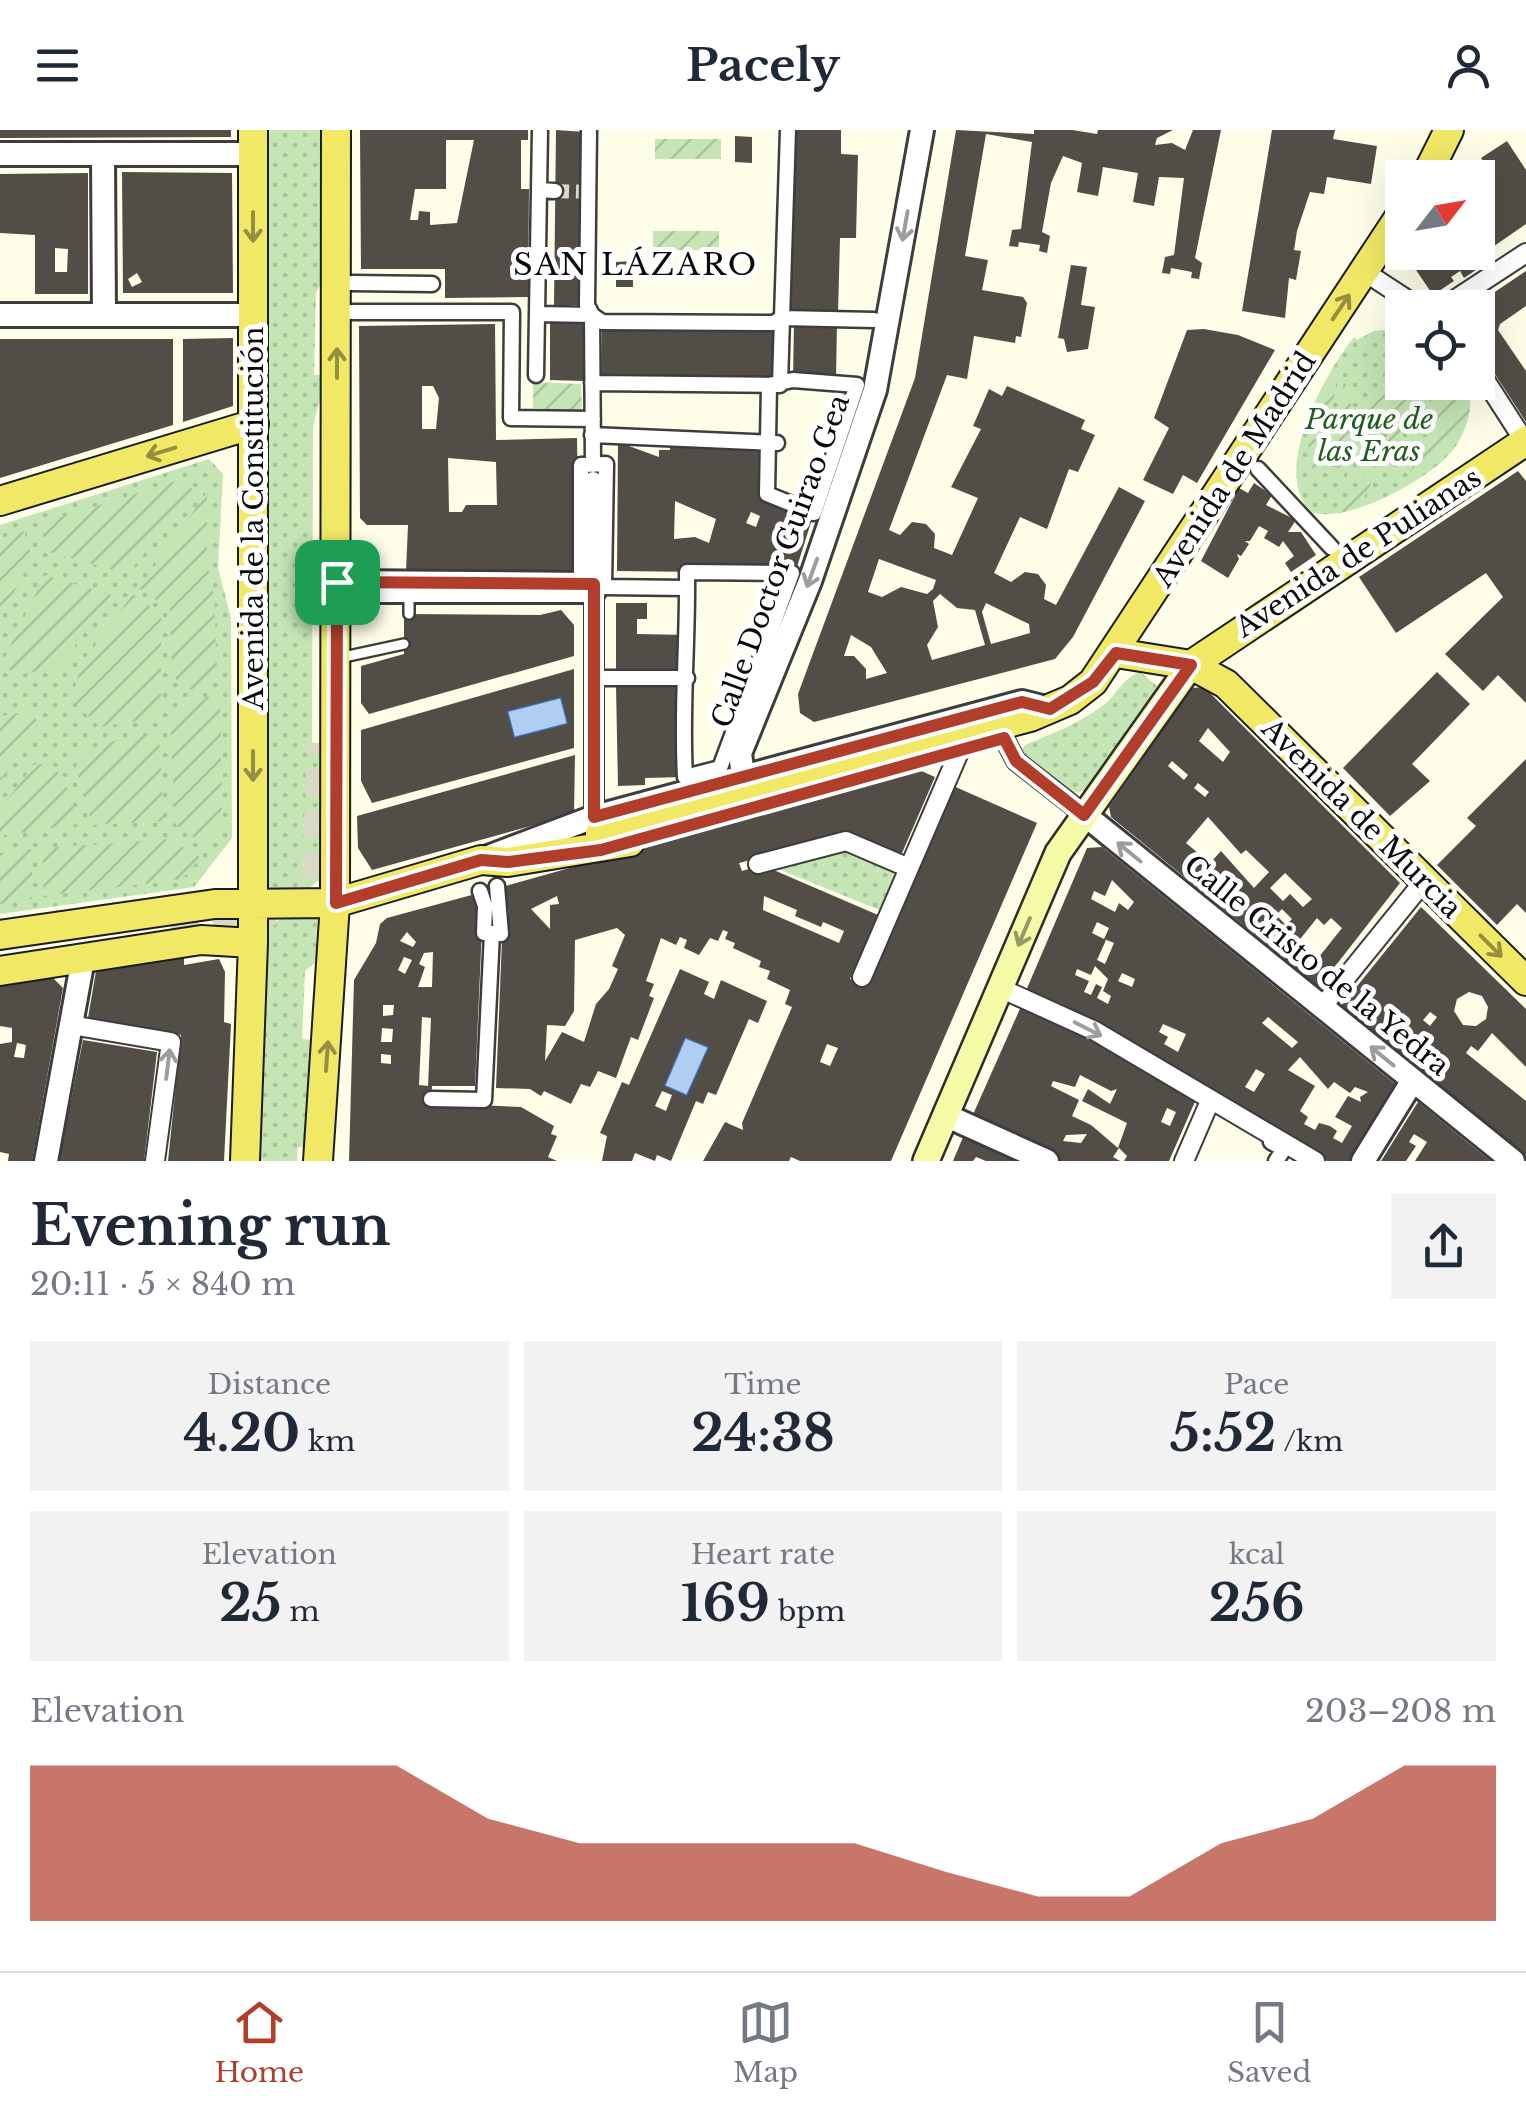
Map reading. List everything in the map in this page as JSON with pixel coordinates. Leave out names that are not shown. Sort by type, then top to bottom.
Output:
[{"type":"main road","points":[[318,1161],[336,903],[336,130]]},
{"type":"main road","points":[[1435,160],[1449,130]]},
{"type":"main road","name":"Avenida de la Constitución","points":[[245,1161],[253,943],[253,142]]},
{"type":"main road","name":"Avenida de Madrid","points":[[336,903],[481,860],[508,862],[601,850],[1004,738],[1093,682],[1116,653],[1385,239]]},
{"type":"main road","points":[[0,502],[254,424]]},
{"type":"main road","name":"Avenida de Pulianas","points":[[1191,665],[1525,441]]},
{"type":"main road","points":[[320,743],[322,490],[337,461]]},
{"type":"main road","points":[[926,1161],[1058,852],[1191,665],[1116,653]]},
{"type":"main road","name":"Avenida de Murcia","points":[[1191,665],[1226,684],[1526,981]]},
{"type":"main road","name":"Avenida de Madrid","points":[[597,825],[1040,713]]},
{"type":"main road","points":[[202,940],[252,895]]},
{"type":"main road","points":[[0,934],[215,904],[252,895],[336,903]]},
{"type":"main road","points":[[0,954],[172,931]]},
{"type":"main road","points":[[0,971],[202,940],[253,943]]},
{"type":"street","points":[[536,375],[547,191],[540,130]]},
{"type":"street","points":[[589,130],[587,305],[592,315],[597,825]]},
{"type":"street","points":[[592,383],[776,383],[836,380],[857,385],[814,513],[767,494],[772,443],[776,383],[782,318],[788,130]]},
{"type":"street","name":"Calle Doctor Guirao Gea","points":[[743,776],[740,753],[810,581],[875,390],[922,130]]},
{"type":"street","points":[[0,154],[103,154],[253,142]]},
{"type":"street","points":[[103,154],[104,315]]},
{"type":"street","points":[[1469,290],[1526,253]]},
{"type":"street","points":[[1364,272],[1392,290]]},
{"type":"street","points":[[350,283],[432,288],[432,313]]},
{"type":"street","points":[[351,312],[512,312],[511,418],[772,443]]},
{"type":"street","points":[[538,314],[592,315],[602,322],[773,324],[782,318],[874,320]]},
{"type":"street","points":[[0,315],[254,315]]},
{"type":"street","points":[[1495,395],[1525,441]]},
{"type":"street","points":[[1258,469],[1332,548]]},
{"type":"street","points":[[687,572],[792,573],[720,768],[685,777],[681,706],[686,678],[688,588],[687,572]]},
{"type":"street","points":[[337,587],[409,596],[593,584],[688,588]]},
{"type":"street","points":[[604,678],[686,678]]},
{"type":"street","name":"Avenida de Madrid","points":[[481,860],[743,776],[1022,702],[1040,713]]},
{"type":"street","points":[[1004,738],[1016,761],[1084,815]]},
{"type":"street","points":[[862,977],[960,750]]},
{"type":"street","name":"Calle Cristo de la Yedra","points":[[1084,815],[1512,1161]]},
{"type":"street","points":[[758,864],[846,842],[910,868]]},
{"type":"street","points":[[1322,1007],[1425,880]]},
{"type":"street","points":[[480,891],[485,906],[484,933],[500,934],[498,886]]},
{"type":"street","points":[[431,1099],[484,1100],[492,934]]},
{"type":"street","points":[[46,1161],[83,959]]},
{"type":"street","points":[[1000,988],[1094,1031],[1316,1161]]},
{"type":"street","points":[[71,1025],[170,1042],[155,1161]]},
{"type":"street","points":[[1362,1161],[1412,1080]]},
{"type":"street","points":[[1186,1161],[1210,1101]]},
{"type":"street","points":[[1186,1161],[1211,1108],[1284,1149],[1276,1161]]},
{"type":"street","points":[[945,1115],[1048,1161]]},
{"type":"lane","points":[[336,658],[404,644]]},
{"type":"green space","points":[[262,130],[327,130],[327,276],[316,292],[314,375],[326,375],[313,426],[312,743],[328,744],[326,871],[306,892],[262,892]]},
{"type":"green space","points":[[655,139],[721,139],[721,159],[655,159]]},
{"type":"green space","points":[[653,231],[719,231],[719,250],[653,250]]},
{"type":"green space","name":"Parque de las Eras","points":[[1385,330],[1385,400],[1469,400],[1468,418],[1453,450],[1408,485],[1345,512],[1312,512],[1300,495],[1296,474],[1306,424],[1342,353],[1354,337],[1357,340]]},
{"type":"green space","points":[[1337,377],[1330,428],[1314,473],[1308,446],[1310,421],[1320,398]]},
{"type":"green space","points":[[1344,378],[1358,433],[1338,493],[1336,439]]},
{"type":"green space","points":[[533,382],[581,384],[582,411],[533,408]]},
{"type":"green space","points":[[1385,386],[1387,400],[1374,413],[1366,455],[1362,413]]},
{"type":"green space","points":[[1395,400],[1417,400],[1414,416],[1395,441],[1388,460],[1388,427]]},
{"type":"green space","points":[[1430,400],[1470,400],[1468,418],[1454,446],[1400,489],[1427,442]]},
{"type":"green space","points":[[209,459],[223,474],[218,568],[231,618],[232,838],[194,887],[0,914],[0,525]]},
{"type":"green space","points":[[1368,462],[1371,483],[1360,507],[1337,514],[1361,482]]},
{"type":"green space","points":[[189,477],[192,490],[128,574],[49,552],[43,523]]},
{"type":"green space","points":[[207,492],[207,563],[214,597],[217,668],[203,688],[185,690],[172,674],[170,610],[139,588]]},
{"type":"green space","points":[[24,531],[32,559],[0,618],[0,539]]},
{"type":"green space","points":[[45,575],[111,595],[60,667],[21,674],[0,667]]},
{"type":"green space","points":[[133,594],[161,614],[161,717],[100,727],[71,700],[82,663]]},
{"type":"green space","points":[[1140,672],[1157,686],[1152,698],[1088,790],[1073,793],[1021,751],[1025,745],[1096,711]]},
{"type":"green space","points":[[220,696],[222,824],[206,846],[175,824],[170,713],[193,698]]},
{"type":"green space","points":[[30,711],[38,722],[30,742],[0,781],[0,716]]},
{"type":"green space","points":[[159,735],[164,821],[92,825],[76,768],[81,754],[119,739]]},
{"type":"green space","points":[[35,764],[53,764],[68,790],[78,824],[0,836],[0,809]]},
{"type":"green space","points":[[170,839],[201,858],[182,879],[43,896],[43,848]]},
{"type":"green space","points":[[847,845],[899,869],[882,911],[771,866]]},
{"type":"green space","points":[[32,849],[32,899],[0,904],[0,853]]},
{"type":"green space","points":[[282,917],[317,918],[316,962],[305,971],[302,1039],[313,1040],[309,1147],[298,1147],[297,1161],[255,1161],[261,933]]},
{"type":"water","points":[[561,697],[568,724],[514,738],[507,711]]},
{"type":"water","points":[[685,1037],[709,1047],[687,1096],[664,1086]]},
{"type":"building","points":[[0,130],[231,130],[231,137],[0,138]]},
{"type":"building","points":[[360,130],[528,130],[528,140],[521,140],[521,189],[529,189],[528,297],[445,298],[445,269],[361,269]],"holes":[[[446,140],[474,140],[457,223],[430,225],[430,212],[419,211],[418,220],[410,220],[415,189],[446,189]]]},
{"type":"building","points":[[556,130],[585,132],[587,305],[554,305]]},
{"type":"building","points":[[788,130],[841,130],[841,154],[858,155],[856,238],[840,238],[838,313],[785,312]]},
{"type":"building","points":[[956,130],[1034,134],[1034,130],[1072,130],[1097,134],[1098,130],[1173,130],[1157,138],[1155,145],[1172,143],[1185,150],[1193,130],[1221,130],[1195,258],[1202,263],[1199,279],[1191,278],[1192,272],[1171,268],[1170,274],[1162,273],[1165,257],[1174,255],[1184,178],[1159,177],[1154,206],[1133,202],[1138,173],[1103,167],[1098,196],[1077,192],[1082,163],[1063,156],[1051,183],[1042,232],[1050,236],[1047,253],[1039,251],[1040,245],[1019,242],[1018,247],[1009,246],[1012,230],[1021,229],[1032,142],[986,134],[965,256],[988,260],[982,290],[1023,297],[1027,303],[1021,337],[1016,336],[1015,343],[974,336],[967,379],[947,375],[889,530],[900,535],[912,522],[926,524],[935,534],[934,548],[952,555],[978,498],[951,487],[981,429],[973,426],[989,389],[1002,396],[1007,386],[1085,420],[1081,429],[1095,435],[1078,472],[1069,469],[1047,529],[1020,517],[994,573],[1011,582],[1025,572],[1038,574],[1046,585],[1044,599],[1056,605],[1119,487],[1145,501],[1073,637],[1055,659],[814,722],[800,713],[798,694],[915,378]],"holes":[[[879,559],[936,580],[927,594],[901,587],[882,597],[868,592]],[[940,594],[957,608],[975,610],[985,645],[932,660],[927,645],[938,627],[933,601]],[[986,603],[1029,624],[1030,633],[991,644],[982,612]],[[851,635],[871,647],[887,673],[866,679],[866,669],[854,656],[844,656]]]},
{"type":"building","points":[[1272,130],[1335,130],[1333,139],[1377,146],[1371,184],[1327,177],[1324,194],[1310,192],[1297,231],[1294,250],[1301,251],[1296,280],[1289,278],[1285,318],[1242,311]]},
{"type":"building","points":[[735,136],[752,137],[752,163],[735,162]]},
{"type":"building","points":[[1507,141],[1526,170],[1526,224],[1495,245],[1495,160],[1481,158]]},
{"type":"building","points":[[122,172],[232,173],[233,293],[123,293]],"holes":[[[137,273],[142,282],[132,287],[128,279]]]},
{"type":"building","points":[[88,173],[88,294],[35,294],[35,235],[0,233],[0,174]],"holes":[[[55,248],[68,249],[67,272],[55,272]]]},
{"type":"building","points":[[633,261],[633,287],[616,287],[616,262]]},
{"type":"building","points":[[1071,265],[1087,267],[1081,305],[1095,307],[1088,349],[1067,352],[1064,339],[1058,338]]},
{"type":"building","points":[[1416,270],[1476,270],[1464,278],[1460,271],[1440,290],[1430,290]]},
{"type":"building","points":[[1526,271],[1526,306],[1500,324],[1498,330],[1526,371],[1526,422],[1495,374],[1495,292]]},
{"type":"building","points":[[602,322],[773,323],[772,381],[601,380]]},
{"type":"building","points":[[794,322],[837,322],[836,380],[793,380]]},
{"type":"building","points":[[550,323],[583,323],[583,381],[550,380]]},
{"type":"building","points":[[495,324],[496,440],[577,438],[579,571],[414,579],[406,571],[408,525],[367,525],[360,518],[359,326]],"holes":[[[422,386],[433,386],[439,398],[436,429],[422,429]],[[448,458],[496,462],[497,505],[466,505],[462,512],[449,512]]]},
{"type":"building","points":[[1187,330],[1238,335],[1275,350],[1197,483],[1183,475],[1173,494],[1143,480],[1169,428],[1154,418]]},
{"type":"building","points":[[233,338],[233,406],[183,422],[183,339]]},
{"type":"building","points":[[0,339],[173,339],[173,425],[0,478]]},
{"type":"building","points":[[618,442],[659,457],[659,450],[670,450],[670,443],[767,449],[767,500],[814,513],[795,573],[617,571]],"holes":[[[675,501],[716,519],[709,543],[695,537],[674,539]],[[751,512],[760,516],[756,527],[746,523]]]},
{"type":"building","points":[[1518,471],[1526,481],[1526,703],[1498,675],[1483,691],[1445,654],[1503,597],[1486,573],[1396,633],[1359,577]]},
{"type":"building","points":[[1254,483],[1272,495],[1266,505],[1296,520],[1288,532],[1301,532],[1316,555],[1291,572],[1285,563],[1294,556],[1283,541],[1279,547],[1264,538],[1268,531],[1259,526],[1250,541],[1245,541],[1249,544],[1241,556],[1237,554],[1239,559],[1228,578],[1201,561],[1239,488],[1248,493]]},
{"type":"building","points":[[616,603],[647,603],[647,619],[637,619],[637,634],[688,635],[688,672],[616,672]]},
{"type":"building","points":[[561,610],[574,625],[574,656],[369,714],[361,703],[361,666],[404,654],[404,614],[540,615]]},
{"type":"building","points":[[574,669],[574,748],[372,803],[361,781],[361,730]],"holes":[[[561,697],[568,724],[514,738],[507,711]]]},
{"type":"building","points":[[1437,672],[1470,704],[1412,764],[1430,781],[1390,816],[1343,768]]},
{"type":"building","points":[[686,685],[685,777],[645,778],[645,785],[618,786],[616,686]]},
{"type":"building","points":[[1204,687],[1400,883],[1319,987],[1111,817],[1109,807],[1192,688]],"holes":[[[1208,728],[1230,752],[1223,762],[1199,741]],[[1172,761],[1188,775],[1184,780],[1168,766]],[[1198,783],[1209,792],[1205,797],[1194,788]],[[1208,817],[1241,854],[1246,850],[1269,872],[1254,888],[1221,851],[1210,863],[1186,843]],[[1285,873],[1312,899],[1303,907],[1290,894],[1283,901],[1270,888]],[[1282,909],[1292,919],[1286,925],[1276,915]],[[1317,918],[1324,925],[1331,918],[1342,928],[1315,962],[1297,943]]]},
{"type":"building","points":[[575,755],[574,814],[372,870],[358,848],[357,816]]},
{"type":"building","points":[[1526,759],[1526,913],[1517,904],[1497,925],[1437,865],[1476,826],[1467,818]]},
{"type":"building","points":[[919,770],[935,777],[899,860],[843,836],[739,863],[742,871],[762,865],[878,915],[850,979],[864,985],[951,785],[1037,823],[891,1161],[800,1161],[791,1157],[789,1161],[703,1161],[725,1122],[743,1130],[742,1123],[792,1007],[785,1004],[790,990],[767,979],[770,971],[759,967],[761,961],[733,948],[735,943],[725,939],[728,932],[723,930],[718,941],[710,938],[699,955],[684,948],[687,940],[680,937],[676,945],[661,938],[646,981],[654,984],[649,996],[654,998],[638,1040],[631,1037],[616,1078],[598,1071],[590,1087],[581,1084],[571,1104],[544,1091],[541,1096],[530,1089],[496,1088],[503,915],[509,913],[502,887]],"holes":[[[557,896],[559,904],[550,905],[550,929],[531,909]],[[764,896],[797,910],[795,916],[844,931],[839,943],[763,910]],[[617,928],[625,935],[612,966],[618,969],[609,989],[596,1004],[584,1042],[562,1032],[545,1061],[547,1025],[565,1026],[574,1011],[575,940]],[[827,1044],[838,1048],[830,1066],[820,1062]]]},
{"type":"building","points":[[1102,847],[1399,1087],[1352,1161],[1327,1161],[1025,993],[1087,848]],"holes":[[[1112,880],[1134,902],[1128,910],[1119,903],[1115,912],[1091,899],[1094,891],[1105,896]],[[1097,922],[1109,928],[1104,939],[1092,933]],[[1104,939],[1114,943],[1105,964],[1097,960]],[[1095,966],[1108,979],[1103,991],[1111,996],[1108,1004],[1097,998],[1102,987],[1096,984],[1091,995],[1084,992],[1089,981],[1075,975],[1077,969],[1091,975]],[[1122,973],[1135,979],[1132,987],[1118,981]],[[1268,1017],[1298,1042],[1292,1048],[1262,1023]],[[1163,1024],[1186,1034],[1178,1052],[1164,1044],[1168,1037],[1159,1032]],[[1300,1057],[1328,1089],[1334,1082],[1350,1093],[1355,1087],[1368,1092],[1360,1097],[1361,1102],[1348,1096],[1335,1117],[1352,1126],[1342,1143],[1333,1138],[1337,1131],[1330,1126],[1319,1123],[1315,1130],[1304,1124],[1308,1117],[1300,1111],[1315,1086],[1288,1070]],[[1256,1069],[1265,1074],[1254,1092],[1245,1087]]]},
{"type":"building","points":[[479,893],[483,905],[475,1086],[432,1086],[431,1108],[437,1103],[521,1107],[554,1126],[551,1134],[557,1136],[548,1157],[557,1161],[349,1161],[354,980],[376,943],[380,924],[387,918]],"holes":[[[407,932],[416,942],[413,947],[400,941]],[[433,952],[432,987],[418,987],[425,967],[419,964],[424,953]],[[404,957],[412,960],[405,974],[398,970]],[[383,1005],[394,1005],[393,1015],[383,1016]],[[422,1017],[431,1018],[428,1086],[419,1085]],[[382,1028],[393,1029],[392,1042],[381,1042]],[[381,1054],[391,1055],[391,1064],[381,1063]]]},
{"type":"building","points":[[1421,907],[1526,1009],[1526,1067],[1492,1033],[1478,1051],[1471,1046],[1466,1053],[1526,1101],[1526,1155],[1341,1006]],"holes":[[[1469,992],[1482,996],[1488,1007],[1486,1019],[1476,1026],[1463,1025],[1454,1011],[1457,999]],[[1430,1012],[1437,1017],[1430,1026],[1423,1020]]]},
{"type":"building","points":[[184,958],[184,965],[219,959],[225,972],[224,1022],[231,1024],[224,1161],[168,1161],[181,1035],[88,1018],[96,971]]},
{"type":"building","points":[[680,969],[709,982],[704,994],[714,999],[721,980],[767,1001],[758,1023],[749,1019],[716,1095],[708,1092],[703,1104],[696,1101],[671,1161],[657,1155],[655,1161],[635,1153],[632,1161],[602,1161],[607,1136],[600,1133],[622,1082],[629,1085]],"holes":[[[685,1037],[709,1047],[687,1096],[664,1086]],[[662,1091],[672,1095],[666,1111],[655,1106]]]},
{"type":"building","points":[[52,977],[63,988],[32,1161],[8,1161],[9,1154],[0,1152],[0,1044],[12,1042],[12,1028],[0,1026],[0,985]],"holes":[[[17,1043],[26,1045],[24,1058],[14,1057]]]},
{"type":"building","points":[[1023,1002],[1197,1097],[1169,1161],[1124,1161],[1127,1156],[1119,1148],[1113,1157],[1120,1161],[1057,1161],[971,1119]],"holes":[[[1080,1075],[1111,1091],[1117,1089],[1110,1104],[1088,1089],[1082,1101],[1127,1123],[1118,1148],[1091,1125],[1072,1116],[1079,1100],[1051,1086],[1053,1081],[1075,1087]],[[1167,1108],[1176,1112],[1170,1126],[1161,1122]],[[1087,1134],[1081,1143],[1063,1141],[1066,1135]]]},
{"type":"building","points":[[83,1040],[157,1052],[144,1161],[59,1161]]},
{"type":"building","points":[[1418,1102],[1491,1161],[1415,1161],[1427,1142],[1414,1134],[1409,1142],[1416,1146],[1406,1161],[1381,1161]]},
{"type":"building","points":[[966,1130],[1038,1161],[986,1161],[976,1157],[973,1161],[953,1161]]},
{"type":"tunnel","points":[[555,191],[589,192]]},
{"type":"tunnel","points":[[287,908],[308,897],[316,878],[321,743]]},
{"type":"tunnel","points":[[172,931],[274,911]]},
{"type":"district","name":"SAN LÁZARO","points":[[636,265]]},
{"type":"route","points":[[337,582],[594,584],[594,817],[1022,702],[1050,709],[1070,700],[1093,682],[1116,653],[1191,665],[1084,815],[1016,761],[1004,738],[601,850],[508,862],[481,860],[336,903],[337,582]]}]
